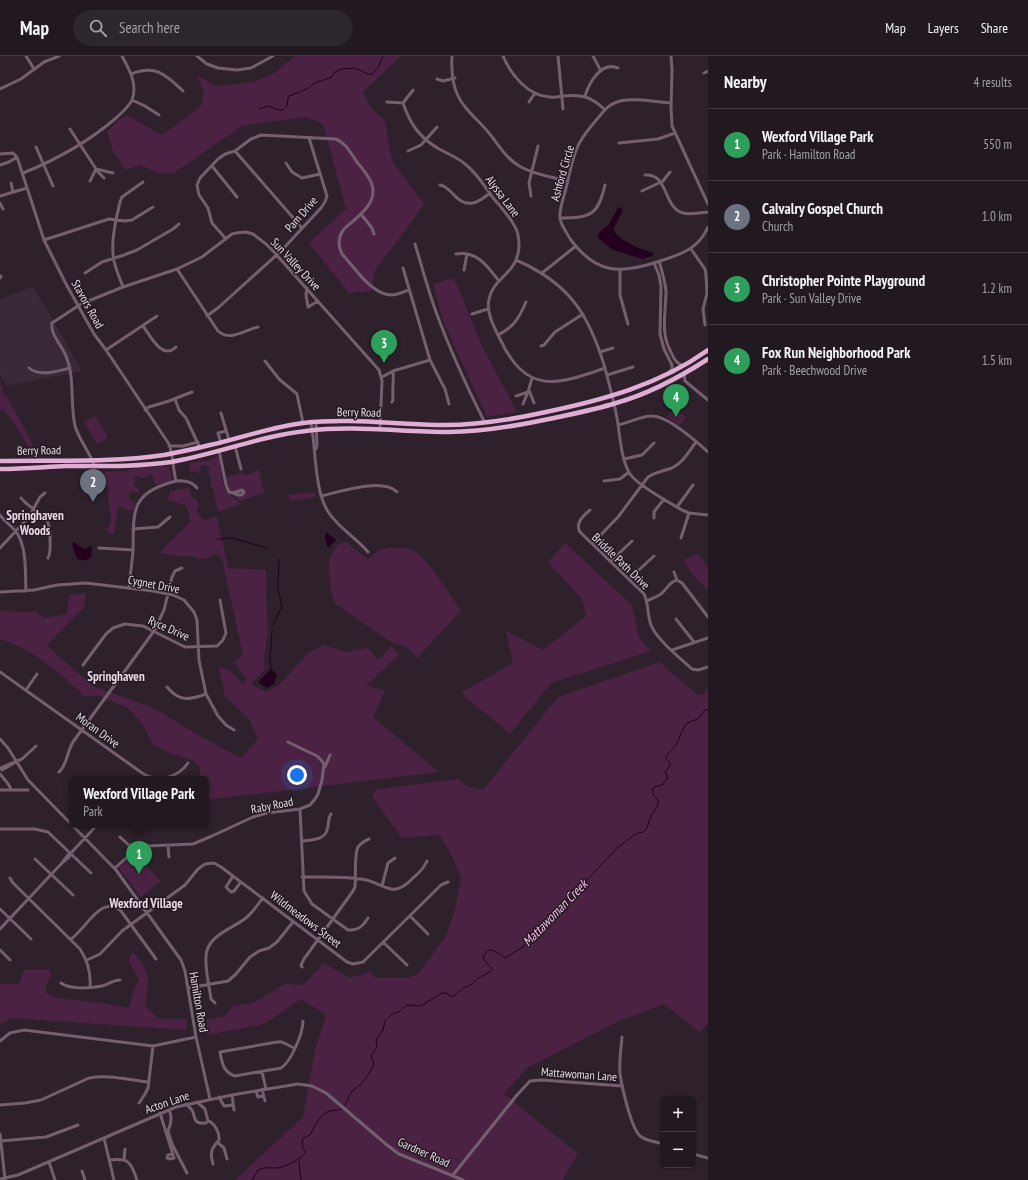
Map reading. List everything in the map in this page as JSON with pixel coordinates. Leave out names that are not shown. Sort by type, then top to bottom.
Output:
[{"type":"highway","name":"Berry Road","points":[[0,461],[132,459],[200,448],[263,430],[314,422],[350,420],[437,425],[485,423],[535,414],[612,397],[641,387],[666,375],[708,350]]},
{"type":"highway","name":"Berry Road","points":[[0,470],[62,466],[130,466],[172,462],[267,437],[314,430],[344,428],[443,432],[494,429],[520,425],[614,404],[654,389],[684,374],[708,359]]},
{"type":"street","points":[[26,56],[34,69]]},
{"type":"street","points":[[0,89],[21,79],[48,60],[59,56]]},
{"type":"street","points":[[23,173],[44,165],[80,145],[100,132],[124,110],[132,100],[134,86],[132,74],[122,56]]},
{"type":"street","points":[[197,56],[207,64],[218,68],[237,70],[251,68],[273,56]]},
{"type":"street","points":[[452,56],[456,92],[465,107],[489,133],[505,155],[516,164],[532,172],[568,181]]},
{"type":"street","points":[[503,56],[511,71],[535,93],[550,97],[572,95],[585,96],[596,102],[605,110]]},
{"type":"street","points":[[558,56],[563,109]]},
{"type":"street","points":[[593,56],[601,71]]},
{"type":"street","points":[[671,56],[671,121],[675,133],[708,204]]},
{"type":"street","points":[[585,96],[590,84],[601,71],[613,67],[618,68]]},
{"type":"street","points":[[132,74],[147,70],[161,72],[171,79],[183,91]]},
{"type":"street","points":[[704,73],[708,71]]},
{"type":"street","points":[[437,79],[443,81],[454,79]]},
{"type":"street","points":[[387,102],[403,103],[413,90]]},
{"type":"street","points":[[529,102],[535,93]]},
{"type":"street","points":[[132,100],[159,114]]},
{"type":"street","name":"Ashford Circle","points":[[671,103],[623,101],[614,104],[605,110],[580,142],[568,181],[560,218],[564,229],[576,246],[593,261],[605,267],[620,270],[633,269],[691,249],[700,240],[708,227]]},
{"type":"street","name":"Alyssa Lane","points":[[403,103],[413,124],[425,140],[454,156],[465,164],[510,219],[516,229],[519,242],[516,260],[510,270],[490,293],[488,309]]},
{"type":"street","points":[[408,151],[417,148],[437,127]]},
{"type":"street","points":[[70,130],[96,169],[104,178]]},
{"type":"street","points":[[619,143],[658,139],[675,133]]},
{"type":"street","points":[[226,239],[212,223],[208,208],[198,191],[198,182],[200,178],[225,154],[235,151],[251,139],[261,135],[320,138],[340,141],[371,182],[373,190],[372,199],[368,207],[344,229],[342,233],[339,240],[342,254],[375,290],[384,294],[393,295],[410,290]]},
{"type":"street","name":"Pam Drive","points":[[208,316],[277,255],[325,202],[327,196],[309,138]]},
{"type":"street","points":[[531,196],[529,186],[538,146]]},
{"type":"street","points":[[36,147],[53,186]]},
{"type":"street","points":[[235,151],[302,228]]},
{"type":"street","name":"Stavors Road","points":[[0,154],[13,153],[17,157],[44,240],[78,306],[94,334],[173,453]]},
{"type":"street","points":[[0,165],[17,157]]},
{"type":"street","points":[[286,163],[292,172],[302,178],[320,174]]},
{"type":"street","points":[[212,166],[237,197]]},
{"type":"street","points":[[96,169],[113,173]]},
{"type":"street","points":[[90,181],[96,169]]},
{"type":"street","points":[[642,191],[661,182],[670,172]]},
{"type":"street","points":[[645,175],[653,176],[661,182],[673,206],[679,211],[685,213],[708,212]]},
{"type":"street","points":[[123,287],[114,257],[113,243],[116,220],[122,197],[142,182]]},
{"type":"street","points":[[11,183],[13,192]]},
{"type":"street","points":[[560,218],[586,216],[594,212],[600,202],[605,184]]},
{"type":"street","points":[[440,185],[445,186],[457,199],[469,204],[478,202],[490,194]]},
{"type":"street","points":[[0,196],[27,188]]},
{"type":"street","points":[[0,203],[3,209]]},
{"type":"street","points":[[44,240],[109,219],[132,220],[153,207]]},
{"type":"street","points":[[361,214],[372,228],[374,234]]},
{"type":"street","points":[[85,273],[98,264],[137,250],[179,224]]},
{"type":"street","name":"Sun Valley Drive","points":[[70,368],[66,356],[51,327],[52,323],[56,319],[78,306],[84,305],[87,302],[123,287],[177,269],[202,257],[236,233],[250,233],[266,244],[277,255],[373,362],[382,377]]},
{"type":"street","points":[[415,244],[441,324],[485,423]]},
{"type":"street","points":[[542,273],[576,246]]},
{"type":"street","points":[[691,249],[706,268],[708,293],[703,309],[705,324]]},
{"type":"street","points":[[456,254],[468,254],[476,257],[483,262],[499,281]]},
{"type":"street","points":[[464,270],[468,254]]},
{"type":"street","points":[[516,260],[542,273],[568,294],[583,314],[591,328],[607,375],[624,459],[632,477],[677,507],[689,513],[708,515]]},
{"type":"street","points":[[659,261],[664,276],[666,290],[664,321],[665,338],[675,360],[678,364],[683,366]]},
{"type":"street","points":[[654,262],[661,286],[660,334],[664,349],[672,365],[672,369],[666,375]]},
{"type":"street","points":[[403,268],[430,360],[445,389],[449,404]]},
{"type":"street","points":[[177,269],[218,331],[226,336],[232,336],[258,327]]},
{"type":"street","points":[[620,270],[620,295],[628,324]]},
{"type":"street","points":[[307,288],[306,295],[308,307],[318,301]]},
{"type":"street","points":[[498,335],[508,330],[513,325],[526,302]]},
{"type":"street","points":[[472,314],[488,309],[498,335],[514,364],[522,372],[532,378],[544,382],[558,382],[605,368]]},
{"type":"street","points":[[541,346],[544,345],[557,331],[583,314]]},
{"type":"street","points":[[106,350],[157,316]]},
{"type":"street","points":[[144,326],[162,350],[167,352],[176,348]]},
{"type":"street","points":[[600,352],[614,348]]},
{"type":"street","points":[[380,429],[382,377],[394,371],[430,360]]},
{"type":"street","points":[[265,361],[279,379],[297,394],[303,423]]},
{"type":"street","points":[[29,368],[34,372],[47,372],[70,368],[76,428],[93,459],[95,467]]},
{"type":"street","points":[[607,375],[633,368]]},
{"type":"street","points":[[392,402],[394,371]]},
{"type":"street","points":[[684,374],[685,381],[708,400]]},
{"type":"street","points":[[523,404],[532,378]]},
{"type":"street","points":[[516,396],[528,391]]},
{"type":"street","points":[[528,391],[534,403]]},
{"type":"street","points":[[145,410],[149,407],[192,392]]},
{"type":"street","points":[[175,399],[179,410],[186,418],[200,448]]},
{"type":"street","points":[[221,413],[229,440]]},
{"type":"street","points":[[618,426],[648,416],[660,416],[670,421],[708,452]]},
{"type":"street","points":[[314,422],[315,451],[321,496],[325,506],[334,520],[368,552]]},
{"type":"street","points":[[221,443],[218,433],[226,431]]},
{"type":"street","points":[[169,446],[183,446],[198,442]]},
{"type":"street","points":[[593,543],[618,517],[648,477],[673,467],[681,462],[696,442]]},
{"type":"street","points":[[624,459],[642,455],[654,443]]},
{"type":"street","points":[[235,446],[241,469]]},
{"type":"street","points":[[219,450],[226,485],[229,492],[233,493]]},
{"type":"street","points":[[173,453],[172,462],[176,481]]},
{"type":"street","points":[[604,482],[620,478],[629,472]]},
{"type":"street","points":[[128,588],[133,550],[135,513],[142,497],[155,488],[176,481],[192,483],[197,488]]},
{"type":"street","points":[[677,507],[693,485]]},
{"type":"street","points":[[321,496],[365,486],[388,487],[397,492]]},
{"type":"street","points":[[0,548],[34,509],[40,497],[45,493]]},
{"type":"street","points":[[21,498],[26,504],[48,520],[50,526],[50,553],[48,558]]},
{"type":"street","points":[[654,518],[654,512],[664,499]]},
{"type":"street","name":"Briddle Path Drive","points":[[590,510],[579,521],[578,528],[582,535],[593,543],[644,594],[647,601],[652,628],[659,638],[692,669],[698,670],[708,666]]},
{"type":"street","points":[[681,538],[689,513]]},
{"type":"street","points":[[0,515],[15,531],[23,545],[26,591]]},
{"type":"street","points":[[133,530],[154,528],[164,523],[170,517]]},
{"type":"street","points":[[611,561],[632,541]]},
{"type":"street","points":[[99,548],[133,550]]},
{"type":"street","points":[[629,579],[654,556]]},
{"type":"street","points":[[59,772],[64,765],[69,748],[154,631],[164,610],[169,594],[172,576],[175,571],[182,568]]},
{"type":"street","points":[[674,572],[677,580],[682,583],[708,617]]},
{"type":"street","points":[[647,601],[658,596],[669,584],[677,580]]},
{"type":"street","name":"Cygnet Drive","points":[[0,592],[26,591],[57,585],[86,583],[169,594],[179,597],[184,600],[194,612],[197,620],[200,670],[206,694],[218,716],[226,725],[234,730]]},
{"type":"street","name":"Ryce Drive","points":[[83,665],[106,634],[113,628],[121,625],[130,624],[143,626],[182,646],[217,646],[221,644],[225,637],[220,600]]},
{"type":"street","points":[[676,619],[694,642]]},
{"type":"street","points":[[672,650],[708,638]]},
{"type":"street","name":"Moran Drive","points":[[0,672],[142,774],[147,776]]},
{"type":"street","points":[[26,690],[37,674]]},
{"type":"street","points":[[167,687],[172,692],[185,699],[191,699],[206,694]]},
{"type":"street","name":"Hamilton Road","points":[[0,739],[8,748],[30,782],[69,822]]},
{"type":"street","points":[[288,742],[317,756],[323,762],[324,769]]},
{"type":"street","points":[[11,790],[7,782],[0,774],[0,769],[28,755],[36,746]]},
{"type":"street","name":"Raby Road","points":[[134,850],[143,847],[186,845],[200,842],[239,823],[260,815],[300,809],[310,805],[316,799],[324,769],[330,755]]},
{"type":"street","name":"Moran Drive","points":[[172,776],[188,763]]},
{"type":"street","points":[[0,790],[28,790]]},
{"type":"street","points":[[300,809],[302,877],[304,891],[309,901],[344,928],[355,930],[362,926],[368,918]]},
{"type":"street","points":[[302,841],[316,840],[324,835],[328,829],[329,817],[331,814]]},
{"type":"street","points":[[0,829],[27,828],[42,830],[52,835],[92,873]]},
{"type":"street","name":"Hamilton Road","points":[[75,828],[115,868],[181,960],[185,971],[196,1037],[210,1099]]},
{"type":"street","points":[[0,929],[51,874],[69,857],[94,828]]},
{"type":"street","points":[[115,868],[134,850],[120,837]]},
{"type":"street","points":[[302,966],[301,965],[304,959],[319,941],[332,919],[353,891],[356,878],[358,847],[363,841],[368,839]]},
{"type":"street","points":[[168,846],[169,856]]},
{"type":"street","points":[[382,886],[388,863],[395,858]]},
{"type":"street","points":[[35,859],[72,895]]},
{"type":"street","points":[[302,877],[361,878],[391,890],[397,890],[403,888],[424,867],[427,861]]},
{"type":"street","name":"Wildmeadows Street","points":[[87,960],[97,956],[116,936],[185,885],[198,869],[205,864],[214,863],[222,867],[347,962],[353,964],[363,962],[441,885],[448,882]]},
{"type":"street","points":[[233,876],[226,887],[231,892],[234,891],[241,882]]},
{"type":"street","points":[[10,878],[13,883],[80,949],[87,960],[90,970],[90,987]]},
{"type":"street","points":[[215,1002],[211,999],[206,963],[206,954],[209,945],[215,938],[246,918],[263,898]]},
{"type":"street","points":[[71,939],[106,906],[114,906],[120,909],[156,959]]},
{"type":"street","points":[[0,909],[31,939]]},
{"type":"street","points":[[410,916],[428,934]]},
{"type":"street","points":[[188,988],[228,981],[250,957],[259,951],[269,948],[277,942],[293,922]]},
{"type":"street","points":[[383,942],[407,966]]},
{"type":"street","points":[[0,950],[10,960]]},
{"type":"street","points":[[62,983],[63,985],[71,987],[90,987],[100,986],[120,980]]},
{"type":"street","points":[[294,1048],[282,1042],[277,1042],[220,1052],[223,1067],[230,1074],[240,1076],[277,1069],[285,1065],[294,1048],[303,1028],[303,1021]]},
{"type":"street","points":[[0,1041],[10,1033],[27,1030],[153,1046],[196,1037]]},
{"type":"street","points":[[622,1037],[620,1051],[620,1073],[622,1086]]},
{"type":"street","points":[[139,1103],[147,1092],[153,1046]]},
{"type":"street","points":[[262,1072],[264,1089],[263,1096],[265,1101]]},
{"type":"street","points":[[0,1105],[25,1104],[41,1100],[89,1078],[95,1077],[149,1082]]},
{"type":"street","name":"Mattawoman Lane","points":[[453,1175],[530,1081],[542,1080],[622,1086],[632,1122],[637,1132],[643,1138],[660,1143]]},
{"type":"street","name":"Acton Lane","points":[[0,1179],[5,1179],[49,1162],[160,1113],[185,1104],[292,1084],[303,1084],[322,1090],[343,1107]]},
{"type":"street","points":[[256,1091],[258,1097],[263,1096]]},
{"type":"street","points":[[232,1095],[234,1110]]},
{"type":"street","points":[[219,1097],[224,1106],[233,1105]]},
{"type":"street","points":[[197,1102],[205,1109],[208,1120],[214,1124],[218,1136],[217,1142],[212,1149],[211,1154],[213,1164]]},
{"type":"street","points":[[185,1104],[192,1110],[193,1116],[198,1122],[206,1123],[208,1120]]},
{"type":"street","name":"Gardner Road","points":[[343,1107],[395,1151],[463,1180]]},
{"type":"street","points":[[169,1110],[172,1116],[168,1131],[174,1148],[187,1173]]},
{"type":"street","points":[[160,1113],[173,1154]]},
{"type":"street","points":[[0,1141],[46,1137],[78,1125]]},
{"type":"street","points":[[0,1134],[5,1179]]},
{"type":"street","points":[[104,1138],[114,1180]]},
{"type":"street","points":[[217,1142],[224,1148],[227,1158]]},
{"type":"street","points":[[124,1159],[126,1149]]},
{"type":"street","points":[[696,1155],[708,1158]]},
{"type":"street","points":[[109,1160],[124,1159],[132,1165],[137,1180]]},
{"type":"street","points":[[49,1162],[55,1180]]},
{"type":"street","points":[[82,1171],[85,1180]]},
{"type":"shaded area","points":[[295,56],[401,56],[363,92],[371,108],[385,121],[392,161],[424,204],[375,270],[372,291],[349,293],[309,243],[346,209],[323,124],[306,117],[242,126],[174,173],[157,173],[141,165],[126,170],[113,151],[107,132],[119,120],[127,115],[162,135],[201,106],[204,92],[197,75],[216,86],[253,82],[274,73]]},
{"type":"shaded area","points":[[620,207],[623,210],[614,228],[615,233],[623,240],[638,248],[654,253],[652,256],[643,259],[613,250],[598,238],[598,234],[609,224]]},
{"type":"shaded area","points":[[453,278],[483,348],[517,412],[487,417],[444,323],[433,284]]},
{"type":"shaded area","points":[[33,286],[82,371],[6,386],[0,374],[0,299]]},
{"type":"shaded area","points":[[0,380],[3,394],[7,397],[30,438],[36,457],[32,455],[28,446],[4,409],[0,409]]},
{"type":"shaded area","points":[[673,408],[686,417],[679,426],[667,417]]},
{"type":"shaded area","points":[[96,416],[108,438],[97,444],[84,422]]},
{"type":"shaded area","points":[[219,457],[222,479],[225,487],[241,504],[218,512],[214,489],[211,487],[211,477],[208,473],[210,468],[205,465],[201,466],[200,474],[196,471],[190,472],[189,463],[210,460]]},
{"type":"shaded area","points":[[169,466],[172,478],[169,481],[155,485],[152,474],[144,478],[137,476],[135,477],[134,486],[137,487],[140,493],[132,491],[129,494],[130,500],[136,504],[133,511],[118,507],[114,535],[106,531],[110,525],[111,519],[109,492],[104,472],[113,471],[117,473],[119,471],[126,472],[131,469]]},
{"type":"shaded area","points":[[259,469],[264,493],[246,499],[242,502],[230,492],[225,478],[240,473],[249,475]]},
{"type":"shaded area","points":[[189,488],[191,496],[196,499],[199,506],[197,507],[197,511],[201,518],[204,520],[217,517],[228,568],[266,570],[268,633],[264,657],[265,669],[253,681],[252,685],[266,692],[279,685],[308,653],[324,645],[346,652],[368,648],[378,660],[392,646],[399,655],[367,685],[385,691],[373,717],[439,772],[209,800],[209,776],[199,776],[201,768],[193,760],[172,754],[153,744],[142,724],[128,708],[97,695],[86,697],[46,663],[24,649],[0,639],[0,611],[36,612],[44,618],[67,614],[69,595],[86,593],[84,607],[47,645],[95,687],[156,709],[196,734],[241,758],[258,739],[249,719],[225,696],[219,667],[230,671],[242,684],[244,683],[246,679],[234,662],[243,655],[222,559],[215,554],[205,559],[197,559],[192,556],[178,556],[160,553],[190,522],[188,510],[185,505],[166,500],[170,491]]},
{"type":"shaded area","points":[[315,492],[316,497],[290,501],[288,495]]},
{"type":"shaded area","points":[[326,532],[336,540],[328,548],[325,539]]},
{"type":"shaded area","points":[[74,542],[84,549],[92,546],[91,558],[79,560],[72,544]]},
{"type":"shaded area","points":[[347,542],[359,553],[369,559],[377,551],[389,548],[402,548],[414,551],[432,569],[461,611],[417,658],[406,647],[391,642],[334,603],[330,587],[329,559],[338,544]]},
{"type":"shaded area","points":[[565,543],[632,605],[639,638],[651,651],[551,683],[510,734],[461,693],[513,663],[506,631],[543,650],[586,616],[582,599],[548,562]]},
{"type":"shaded area","points":[[698,554],[708,567],[708,590],[691,573],[684,560]]},
{"type":"shaded area","points":[[660,662],[698,695],[702,695],[708,688],[708,1023],[700,1032],[664,1004],[617,1022],[527,1068],[504,1094],[578,1154],[562,1180],[235,1180],[303,1117],[315,1050],[326,1015],[301,999],[264,1024],[207,1035],[207,1019],[223,1017],[233,1006],[253,1003],[285,984],[303,985],[324,963],[349,978],[369,972],[376,978],[408,978],[418,974],[446,936],[455,910],[461,877],[449,850],[439,835],[402,838],[372,797],[377,789],[458,779],[468,787],[483,790],[558,697]]},
{"type":"shaded area","points":[[271,669],[277,675],[274,684],[267,688],[259,683],[259,681]]},
{"type":"shaded area","points":[[134,852],[161,881],[141,897],[119,868]]},
{"type":"shaded area","points":[[134,953],[144,967],[148,978],[148,990],[145,1006],[159,1019],[187,1019],[186,1030],[12,1018],[0,1024],[0,984],[19,984],[24,970],[49,970],[51,974],[46,986],[46,993],[57,998],[129,1008],[133,991],[139,979],[129,962],[130,955]]},
{"type":"waterway","points":[[259,109],[268,106],[283,110],[287,106],[289,96],[307,89],[315,83],[332,77],[335,72],[341,69],[355,68],[368,74],[372,74],[378,68],[383,56]]},
{"type":"waterway","points":[[217,539],[232,538],[267,548]]},
{"type":"waterway","points":[[273,625],[282,606],[278,588],[279,559]]},
{"type":"waterway","points":[[271,669],[270,660],[272,631]]},
{"type":"waterway","name":"Mattawoman Creek","points":[[252,1180],[258,1170],[284,1166],[304,1155],[306,1152],[303,1149],[302,1139],[310,1135],[323,1115],[329,1111],[340,1110],[352,1092],[362,1083],[370,1072],[374,1064],[371,1056],[377,1047],[376,1040],[383,1030],[385,1021],[389,1017],[394,1013],[399,1012],[407,1005],[421,1006],[442,993],[446,993],[453,997],[463,988],[471,985],[477,979],[491,971],[492,969],[483,958],[485,953],[493,950],[506,958],[524,946],[529,942],[534,933],[543,927],[618,847],[635,834],[643,832],[647,828],[651,816],[658,805],[658,800],[654,796],[652,789],[662,785],[668,778],[665,772],[670,766],[670,763],[666,759],[666,756],[676,745],[685,725],[698,719],[704,711],[708,709]]},
{"type":"waterway","points":[[299,1161],[301,1180]]},
{"type":"place","name":"Christopher Pointe Playground","points":[[384,363]]},
{"type":"place","name":"Fox Run Neighborhood Park","points":[[676,417]]},
{"type":"place","name":"Calvalry Gospel Church","points":[[93,502]]},
{"type":"place","name":"Wexford Village Park","points":[[139,874]]},
{"type":"district","name":"Springhaven Woods","points":[[35,522]]},
{"type":"district","name":"Springhaven","points":[[116,676]]},
{"type":"district","name":"Wexford Village","points":[[146,903]]}]
